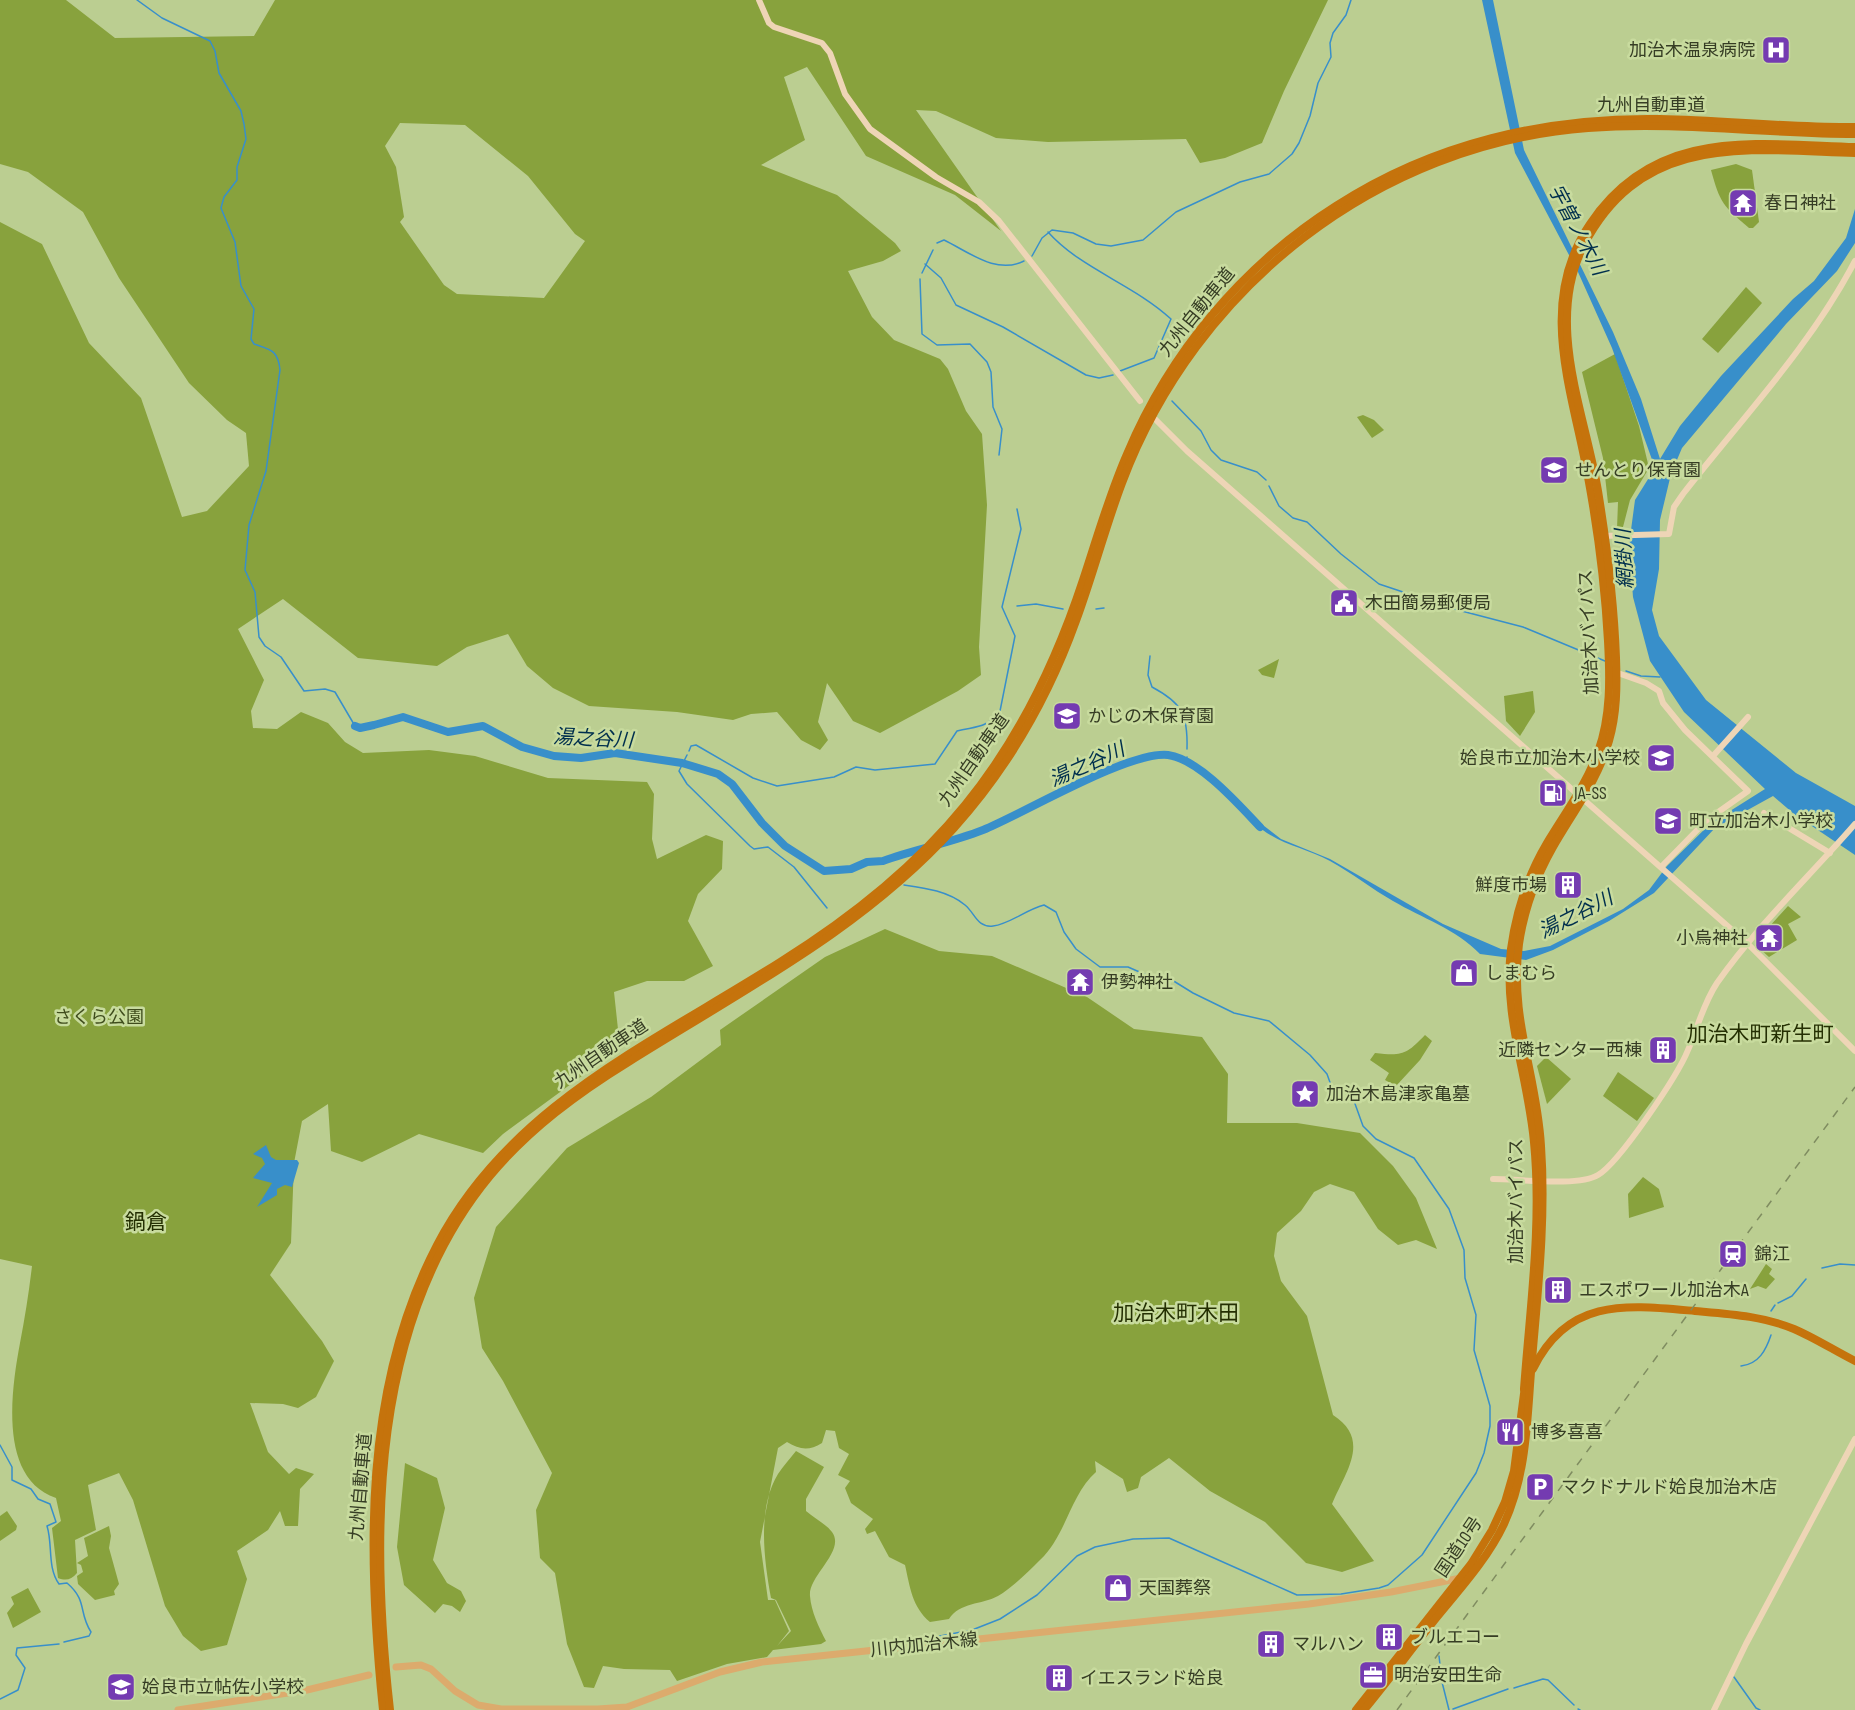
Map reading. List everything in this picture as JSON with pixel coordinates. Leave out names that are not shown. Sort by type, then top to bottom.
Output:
[{"type":"highway","name":"九州自動車道","points":[[383,1710],[372,1553],[379,1449],[403,1330],[424,1271],[454,1215],[494,1161],[521,1133],[565,1096],[601,1071],[811,942],[877,893],[919,855],[983,783],[1007,747],[1044,682],[1072,612],[1127,451],[1155,396],[1197,332],[1251,272],[1305,227],[1335,206],[1394,173],[1482,144],[1545,130],[1626,119],[1843,128],[1855,134]]},
{"type":"highway","points":[[1843,128],[1855,125]]},
{"type":"highway","name":"九州自動車道","points":[[1545,130],[1645,126],[1843,128]]},
{"type":"highway","name":"九州自動車道","points":[[390,1710],[380,1607],[379,1553],[385,1450],[398,1381],[415,1314],[432,1271],[457,1222],[488,1178],[512,1151],[569,1102],[627,1063],[815,947],[882,898],[930,854],[988,787],[1012,751],[1049,684],[1075,624],[1133,454],[1161,399],[1203,336],[1265,269],[1338,212],[1397,179],[1482,144]]},
{"type":"highway","name":"加治木バイパス","points":[[1843,150],[1855,147]]},
{"type":"highway","name":"加治木バイパス","points":[[1531,1375],[1543,1210],[1532,1124],[1512,1028],[1515,946],[1520,909],[1536,866],[1580,796],[1603,736],[1613,671],[1601,536],[1561,346],[1560,308],[1591,228],[1637,183],[1683,159],[1724,151],[1823,149],[1855,153]]},
{"type":"highway","name":"加治木バイパス","points":[[1524,1389],[1540,1179]]},
{"type":"highway","name":"国道10号","points":[[1356,1710],[1442,1601],[1492,1530],[1505,1502],[1514,1471],[1524,1389],[1553,1338],[1574,1321],[1604,1309],[1648,1307],[1730,1314],[1777,1324],[1813,1338],[1855,1361]]},
{"type":"highway","points":[[1536,1313],[1540,1335],[1553,1338]]},
{"type":"highway","name":"国道10号","points":[[1364,1710],[1470,1577],[1503,1527],[1516,1494],[1526,1438],[1531,1375]]},
{"type":"main road","name":"川内加治木線","points":[[396,1667],[421,1665],[431,1669],[455,1692],[478,1705],[501,1709],[627,1707],[720,1672],[762,1662],[1309,1604],[1470,1577]]},
{"type":"main road","points":[[1432,1584],[1441,1590],[1442,1601]]},
{"type":"main road","points":[[178,1710],[307,1690],[369,1675]]},
{"type":"street","points":[[759,0],[767,19],[774,27],[822,44],[833,60],[845,94],[870,129],[936,177],[979,202],[999,220],[1140,401]]},
{"type":"street","points":[[1601,536],[1669,534],[1674,507],[1802,346],[1836,297],[1855,261]]},
{"type":"street","points":[[1156,420],[1186,451],[1748,944],[1855,1051]]},
{"type":"street","points":[[1613,671],[1646,683],[1659,691],[1663,703],[1678,721],[1715,753],[1748,791],[1707,820],[1662,868]]},
{"type":"street","points":[[1715,753],[1746,720]]},
{"type":"street","points":[[1764,813],[1831,852]]},
{"type":"street","points":[[1494,1179],[1588,1179],[1609,1166],[1675,1076],[1689,1049],[1702,1010],[1715,986],[1748,944],[1855,824]]},
{"type":"street","points":[[1714,1710],[1746,1644],[1855,1439]]},
{"type":"green space","name":"さくら公園","points":[[0,0],[66,0],[115,38],[254,36],[275,0],[1328,0],[1284,91],[1262,143],[1225,158],[1200,163],[1186,139],[1048,142],[996,138],[936,111],[916,110],[1001,231],[955,195],[866,156],[807,67],[784,77],[805,140],[761,165],[837,195],[895,243],[901,251],[883,261],[848,271],[872,317],[894,340],[940,359],[948,369],[966,411],[982,434],[987,505],[979,647],[981,675],[958,691],[880,733],[853,721],[827,683],[818,722],[828,740],[820,750],[801,740],[777,712],[751,714],[733,720],[677,712],[589,706],[553,688],[527,666],[508,634],[467,647],[437,666],[358,658],[283,599],[238,629],[264,680],[251,711],[253,728],[277,729],[301,712],[328,723],[345,742],[363,753],[429,750],[475,756],[548,778],[647,782],[654,794],[652,839],[657,859],[706,835],[723,841],[722,869],[698,894],[688,921],[713,966],[684,981],[647,981],[614,992],[620,1048],[503,1134],[483,1153],[419,1134],[362,1162],[331,1151],[328,1104],[302,1121],[294,1163],[291,1243],[270,1275],[322,1341],[334,1361],[316,1397],[298,1408],[283,1404],[250,1403],[268,1452],[289,1474],[296,1468],[314,1474],[300,1489],[298,1526],[285,1526],[280,1511],[268,1530],[237,1551],[247,1579],[227,1645],[201,1651],[183,1636],[165,1606],[133,1500],[119,1473],[88,1485],[96,1530],[75,1540],[77,1573],[68,1579],[58,1578],[52,1528],[61,1521],[56,1498],[38,1488],[25,1473],[17,1455],[13,1433],[12,1410],[16,1364],[32,1266],[0,1259],[0,222],[42,244],[89,343],[141,398],[182,517],[207,511],[249,466],[246,433],[227,420],[189,383],[119,278],[83,212],[28,172],[0,164]],"holes":[[[400,123],[465,125],[528,176],[575,234],[585,241],[544,298],[457,294],[444,285],[400,222],[404,217],[396,167],[385,146]]]},
{"type":"green space","points":[[1736,164],[1752,170],[1759,222],[1753,228],[1749,228],[1724,203],[1711,170]]},
{"type":"green space","points":[[1746,287],[1762,303],[1718,353],[1702,339]]},
{"type":"green space","points":[[1615,354],[1639,426],[1649,468],[1630,500],[1623,527],[1617,529],[1618,502],[1608,503],[1603,458],[1582,372]]},
{"type":"green space","points":[[1363,415],[1374,420],[1384,430],[1372,438],[1357,417]]},
{"type":"green space","points":[[1279,659],[1274,678],[1262,675],[1258,670]]},
{"type":"green space","points":[[1533,691],[1535,712],[1520,736],[1506,721],[1504,696]]},
{"type":"green space","points":[[1788,906],[1801,917],[1788,924],[1797,940],[1769,957],[1760,949],[1759,938]]},
{"type":"green space","points":[[885,929],[939,951],[992,956],[1087,997],[1134,1029],[1202,1037],[1228,1074],[1227,1123],[1297,1123],[1360,1133],[1393,1166],[1416,1198],[1437,1249],[1416,1240],[1398,1245],[1378,1229],[1354,1192],[1330,1184],[1314,1192],[1301,1211],[1277,1233],[1274,1256],[1281,1281],[1307,1316],[1333,1415],[1345,1425],[1351,1435],[1352,1457],[1332,1504],[1374,1561],[1342,1572],[1306,1563],[1265,1522],[1210,1491],[1169,1458],[1141,1477],[1138,1488],[1127,1492],[1123,1479],[1095,1461],[1096,1472],[1080,1492],[1049,1550],[1030,1570],[998,1596],[965,1607],[949,1619],[930,1622],[915,1603],[905,1565],[889,1557],[875,1531],[867,1534],[865,1529],[873,1519],[851,1503],[845,1488],[850,1481],[838,1475],[849,1454],[839,1448],[835,1431],[826,1430],[822,1443],[813,1447],[800,1448],[787,1442],[778,1448],[769,1497],[778,1474],[796,1451],[824,1467],[806,1499],[806,1511],[829,1529],[835,1539],[831,1555],[815,1580],[810,1596],[818,1625],[826,1641],[821,1644],[773,1650],[767,1657],[727,1664],[677,1681],[670,1670],[603,1666],[594,1688],[584,1687],[567,1644],[555,1573],[540,1558],[536,1510],[552,1473],[503,1381],[482,1348],[474,1298],[496,1227],[567,1148],[651,1097],[721,1045],[720,1030],[825,957]],"holes":[[[765,1515],[766,1567],[771,1598],[776,1600],[791,1631],[777,1646],[789,1631],[775,1600],[768,1600],[760,1542]]]},
{"type":"green space","points":[[1425,1035],[1432,1041],[1420,1060],[1396,1086],[1385,1080],[1389,1073],[1370,1060],[1375,1053],[1403,1053]]},
{"type":"green space","points":[[1546,1057],[1571,1079],[1547,1104],[1537,1066]]},
{"type":"green space","points":[[1618,1072],[1654,1098],[1637,1121],[1603,1096]]},
{"type":"green space","points":[[1643,1177],[1659,1189],[1664,1207],[1629,1218],[1628,1194]]},
{"type":"green space","points":[[1766,1264],[1772,1269],[1769,1274],[1775,1279],[1766,1289],[1758,1286],[1750,1289]]},
{"type":"green space","points":[[405,1463],[437,1478],[445,1508],[433,1560],[447,1583],[461,1591],[466,1601],[460,1612],[452,1606],[443,1604],[435,1613],[404,1585],[397,1547]]},
{"type":"green space","points":[[7,1511],[17,1526],[16,1530],[0,1541],[0,1516]]},
{"type":"green space","points":[[109,1526],[111,1536],[109,1548],[119,1584],[114,1591],[115,1595],[95,1600],[78,1584],[77,1576],[83,1572],[81,1565],[77,1563],[88,1556],[84,1538]]},
{"type":"green space","points":[[28,1588],[41,1612],[13,1628],[7,1613],[14,1604],[11,1597]]},
{"type":"water","name":"網掛川","points":[[1482,0],[1493,0],[1524,150],[1613,332],[1641,399],[1660,459],[1680,426],[1721,376],[1793,299],[1814,281],[1846,238],[1855,209],[1855,243],[1837,271],[1786,324],[1682,448],[1671,474],[1660,520],[1659,569],[1652,610],[1659,636],[1706,700],[1796,773],[1855,806],[1855,855],[1794,814],[1773,796],[1715,828],[1654,893],[1609,921],[1553,950],[1526,960],[1480,954],[1450,931],[1393,901],[1330,861],[1270,835],[1253,821],[1255,819],[1281,839],[1330,859],[1443,924],[1501,949],[1524,951],[1550,946],[1623,909],[1649,890],[1667,866],[1711,823],[1765,789],[1684,712],[1650,661],[1633,597],[1629,545],[1635,500],[1655,468],[1612,348],[1578,272],[1515,153]]},
{"type":"water","points":[[266,1145],[271,1157],[276,1160],[297,1160],[299,1163],[292,1187],[285,1185],[277,1189],[277,1195],[257,1207],[272,1183],[253,1178],[265,1164],[262,1158],[253,1154]]},
{"type":"waterway","points":[[137,0],[162,18],[210,41],[215,51],[219,73],[241,111],[246,139],[237,167],[237,180],[224,197],[221,208],[235,242],[241,286],[254,309],[251,339],[254,344],[273,352],[280,370],[266,471],[249,525],[245,570],[255,592],[259,637],[265,646],[281,657],[304,691],[325,689],[335,692],[355,726]]},
{"type":"waterway","points":[[1032,256],[1042,238],[1052,230],[1073,233],[1096,244],[1111,246],[1143,240],[1176,212],[1240,182],[1269,174],[1292,154],[1299,143],[1310,116],[1318,83],[1331,57],[1330,43],[1333,33],[1346,15],[1351,0]]},
{"type":"waterway","points":[[1048,232],[1061,245],[1091,267],[1140,296],[1171,319],[1154,358],[1120,371]]},
{"type":"waterway","points":[[937,243],[944,240],[993,264],[1014,265],[1024,261]]},
{"type":"waterway","points":[[922,273],[933,250]]},
{"type":"waterway","points":[[925,264],[941,278],[956,305],[1003,327],[1086,375],[1099,378],[1113,375]]},
{"type":"waterway","points":[[920,279],[922,334],[937,345],[970,344],[987,362],[991,372],[993,407],[1002,429],[999,455]]},
{"type":"waterway","points":[[1172,401],[1201,431],[1211,450],[1221,460],[1257,472],[1266,480]]},
{"type":"waterway","points":[[1269,486],[1279,506],[1293,518],[1307,522],[1341,554],[1379,584],[1454,609],[1523,627],[1605,661]]},
{"type":"waterway","points":[[689,751],[691,746],[696,745],[753,778],[777,786],[834,777],[856,767],[875,770],[935,764],[957,731],[985,724],[1000,711],[1015,636],[1002,607],[1021,529],[1017,509]]},
{"type":"waterway","points":[[1017,606],[1036,604],[1063,609]]},
{"type":"waterway","points":[[1096,609],[1104,608]]},
{"type":"waterway","points":[[1150,656],[1148,675],[1152,687],[1177,704],[1181,711],[1186,727],[1187,749]]},
{"type":"waterway","points":[[1626,671],[1641,676],[1660,677]]},
{"type":"waterway","name":"湯之谷川","points":[[355,726],[360,728],[403,717],[448,732],[483,726],[522,747],[554,756],[581,758],[615,753],[682,763],[718,774],[732,784],[762,823],[785,846],[824,871],[851,869],[867,862],[883,861],[971,835],[1103,772],[1150,756],[1168,755],[1180,758],[1192,765],[1218,784],[1260,827]]},
{"type":"waterway","points":[[687,755],[679,771],[687,784],[750,846],[754,849],[768,847],[794,867],[827,908]]},
{"type":"waterway","name":"湯之谷川","points":[[1186,761],[1187,757]]},
{"type":"waterway","points":[[904,885],[951,896],[965,905],[983,925],[988,926],[1005,923],[1044,905],[1056,912],[1064,932],[1076,949],[1100,967],[1128,967],[1158,980],[1172,980],[1234,1013],[1269,1021],[1310,1055],[1327,1074],[1332,1088],[1343,1089],[1354,1101],[1363,1126],[1376,1139],[1414,1158],[1449,1209],[1464,1250],[1465,1278],[1476,1315],[1474,1350],[1490,1406],[1490,1426],[1484,1453],[1476,1473],[1422,1555],[1388,1585],[1341,1594],[1297,1595],[1169,1538],[1133,1539],[1095,1547],[1077,1556],[1037,1595],[1000,1619],[972,1630],[924,1639]]},
{"type":"waterway","points":[[1822,1268],[1840,1264],[1855,1265]]},
{"type":"waterway","points":[[1778,1303],[1792,1296],[1806,1279]]},
{"type":"waterway","points":[[1771,1311],[1775,1305]]},
{"type":"waterway","points":[[1741,1366],[1753,1362],[1761,1355],[1771,1335]]},
{"type":"waterway","points":[[0,1445],[12,1467],[12,1480],[31,1489],[38,1499],[50,1504],[56,1522],[47,1526],[55,1577],[59,1584],[67,1583],[78,1595],[91,1632],[89,1636],[64,1642]]},
{"type":"waterway","points":[[0,1699],[18,1690],[25,1668],[16,1655],[17,1648],[59,1644]]},
{"type":"waterway","points":[[1439,1656],[1449,1710]]},
{"type":"waterway","points":[[1734,1677],[1756,1708],[1760,1710]]},
{"type":"waterway","points":[[1514,1688],[1543,1679],[1548,1680],[1574,1705]]},
{"type":"waterway","points":[[1453,1709],[1508,1689]]},
{"type":"railway","points":[[1397,1710],[1855,1087]]},
{"type":"place","name":"加治木温泉病院","points":[[1776,50]]},
{"type":"place","name":"春日神社","points":[[1743,203]]},
{"type":"place","name":"せんとり保育園","points":[[1554,470]]},
{"type":"place","name":"木田簡易郵便局","points":[[1344,603]]},
{"type":"place","name":"かじの木保育園","points":[[1067,716]]},
{"type":"place","name":"姶良市立加治木小学校","points":[[1661,758]]},
{"type":"place","name":"JA-SS","points":[[1553,793]]},
{"type":"place","name":"町立加治木小学校","points":[[1668,821]]},
{"type":"place","name":"鮮度市場","points":[[1568,885]]},
{"type":"place","name":"小烏神社","points":[[1769,938]]},
{"type":"place","name":"しまむら","points":[[1464,973]]},
{"type":"place","name":"伊勢神社","points":[[1080,982]]},
{"type":"place","name":"近隣センター西棟","points":[[1663,1050]]},
{"type":"place","name":"加治木島津家亀墓","points":[[1305,1094]]},
{"type":"place","name":"錦江","points":[[1733,1254]]},
{"type":"place","name":"エスポワール加治木A","points":[[1558,1290]]},
{"type":"place","name":"博多喜喜","points":[[1510,1432]]},
{"type":"place","name":"マクドナルド姶良加治木店","points":[[1540,1487]]},
{"type":"place","name":"天国葬祭","points":[[1118,1588]]},
{"type":"place","name":"ブルエコー","points":[[1389,1637]]},
{"type":"place","name":"マルハン","points":[[1271,1644]]},
{"type":"place","name":"明治安田生命","points":[[1373,1675]]},
{"type":"place","name":"イエスランド姶良","points":[[1059,1678]]},
{"type":"place","name":"姶良市立帖佐小学校","points":[[121,1687]]},
{"type":"district","name":"加治木町新生町","points":[[1760,1034]]},
{"type":"district","name":"鍋倉","points":[[146,1222]]},
{"type":"district","name":"加治木町木田","points":[[1176,1313]]},
{"type":"water label","name":"宇曽ノ木川","points":[[1577,230]]}]
